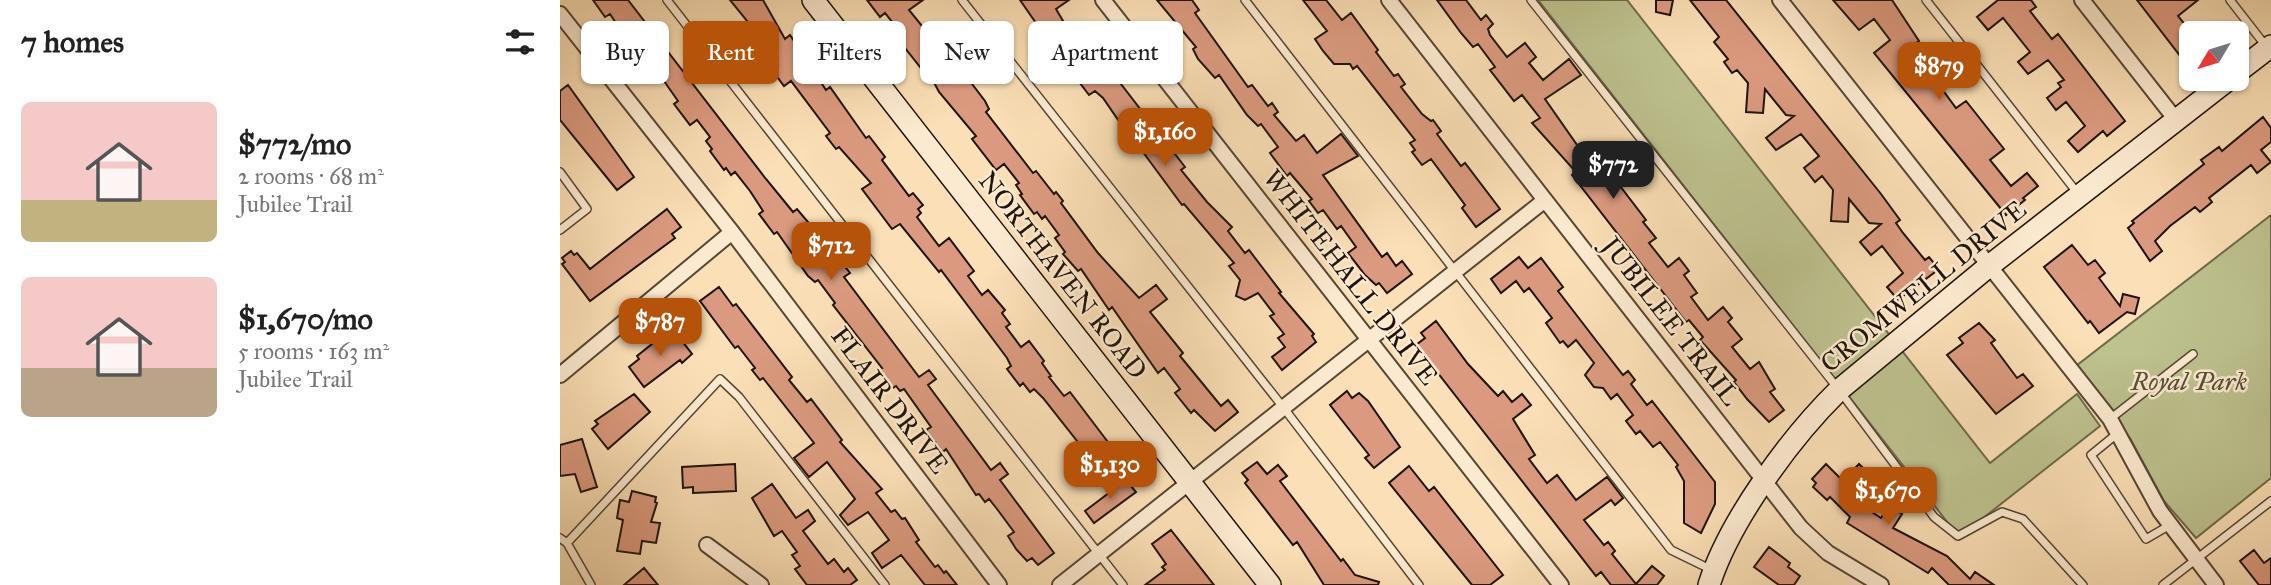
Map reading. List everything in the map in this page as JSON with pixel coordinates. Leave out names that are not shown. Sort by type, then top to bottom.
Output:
[{"type":"street","name":"NORTHAVEN ROAD","points":[[813,0],[1270,585]]},
{"type":"street","name":"WHITEHALL DRIVE","points":[[1103,0],[1561,585]]},
{"type":"street","name":"JUBILEE TRAIL","points":[[1389,0],[1801,527],[1828,553],[1881,585]]},
{"type":"street","points":[[1780,0],[2110,419],[2171,525],[2216,585]]},
{"type":"street","points":[[2082,0],[2176,120]]},
{"type":"street","name":"FLAIR DRIVE","points":[[560,14],[732,232],[999,585]]},
{"type":"street","points":[[2249,63],[2269,47]]},
{"type":"street","name":"CROMWELL DRIVE","points":[[1711,578],[1764,481],[1820,408],[1989,266],[2213,91]]},
{"type":"street","points":[[1060,585],[1545,200]]},
{"type":"street","points":[[560,375],[732,232]]},
{"type":"street","points":[[707,545],[761,585]]},
{"type":"lane","points":[[667,0],[1123,585]]},
{"type":"lane","points":[[962,0],[1283,407],[1419,585]]},
{"type":"lane","points":[[1245,0],[1457,270],[1671,550],[1711,578]]},
{"type":"lane","points":[[1531,0],[1839,390],[1934,517],[1958,536],[2002,512],[2023,519],[2083,585]]},
{"type":"lane","points":[[1926,0],[2079,195]]},
{"type":"lane","points":[[2230,0],[2269,47]]},
{"type":"lane","points":[[560,172],[587,209],[560,230]]},
{"type":"lane","points":[[2110,419],[2193,354]]},
{"type":"lane","points":[[591,585],[564,541],[720,379],[739,397],[885,585]]},
{"type":"lane","points":[[2118,433],[2091,455],[2146,539],[2171,525]]},
{"type":"lane","points":[[2163,585],[2271,501]]},
{"type":"green space","points":[[1538,0],[1627,0],[1990,463],[2077,394],[2100,426],[1959,537]]},
{"type":"green space","name":"Royal Park","points":[[2271,215],[2271,478],[2196,538],[2164,501],[2130,438],[2076,366]]},
{"type":"building","points":[[593,0],[628,0],[644,21],[615,21],[610,14],[605,17]]},
{"type":"building","points":[[730,0],[763,0],[775,21],[747,21]]},
{"type":"building","points":[[867,0],[923,0],[909,10],[920,24],[920,67],[906,49],[906,21],[891,21],[885,13],[880,17]]},
{"type":"building","points":[[1020,0],[1069,0],[1056,9],[1063,21],[1035,21]]},
{"type":"building","points":[[1157,0],[1192,0],[1199,10],[1195,13],[1248,87],[1252,85],[1268,106],[1272,103],[1278,112],[1274,115],[1296,141],[1304,135],[1317,153],[1341,134],[1358,156],[1323,175],[1382,257],[1387,253],[1396,266],[1402,261],[1412,274],[1387,293],[1379,283],[1376,285],[1365,275],[1348,253],[1356,247],[1341,226],[1337,229],[1323,210],[1318,213],[1309,201],[1312,199],[1290,173],[1287,176],[1270,153],[1278,147],[1261,124],[1258,126],[1247,115],[1219,75],[1215,78],[1198,59],[1193,49],[1196,47],[1183,31],[1183,21],[1174,21]]},
{"type":"building","points":[[1303,0],[1326,0],[1342,20],[1351,13],[1394,76],[1398,74],[1405,84],[1401,87],[1422,114],[1433,120],[1441,131],[1437,134],[1461,166],[1465,163],[1500,209],[1476,227],[1462,208],[1465,205],[1431,159],[1422,165],[1412,152],[1415,150],[1410,143],[1415,140],[1357,66],[1353,69],[1350,64],[1334,64],[1323,51],[1315,39],[1327,31]]},
{"type":"building","points":[[1437,0],[1466,0],[1481,20],[1486,15],[1493,24],[1488,29],[1490,35],[1507,57],[1525,43],[1536,57],[1529,63],[1543,80],[1569,59],[1581,75],[1545,99],[1589,162],[1597,156],[1646,220],[1643,222],[1656,238],[1649,243],[1668,267],[1679,258],[1689,271],[1684,275],[1697,293],[1691,297],[1708,320],[1723,307],[1732,318],[1728,322],[1742,339],[1732,347],[1750,369],[1759,362],[1775,389],[1770,392],[1784,410],[1769,422],[1747,399],[1734,382],[1736,380],[1700,340],[1703,337],[1689,320],[1686,322],[1572,175],[1576,172],[1532,123],[1540,118],[1522,95],[1514,101],[1490,70],[1495,67],[1478,44],[1473,47]]},
{"type":"building","points":[[1656,0],[1673,0],[1670,15],[1656,12]]},
{"type":"building","points":[[1690,0],[1726,0],[1881,194],[1900,220],[1896,223],[1903,233],[1925,260],[1929,257],[1939,269],[1898,300],[1887,287],[1903,273],[1882,246],[1871,255],[1860,242],[1881,224],[1869,223],[1849,199],[1848,222],[1831,221],[1833,190],[1822,176],[1815,182],[1804,168],[1819,156],[1801,134],[1776,150],[1766,138],[1794,116],[1786,115],[1765,89],[1763,113],[1746,112],[1748,83],[1737,70],[1732,73],[1724,62],[1728,59],[1714,42],[1719,37]]},
{"type":"building","points":[[1833,0],[1892,0],[1919,41],[1907,49],[1927,75],[1936,68],[1945,80],[1939,85],[1956,108],[1966,101],[2004,149],[1990,160],[2011,186],[2027,173],[2038,186],[2023,198],[2025,200],[2006,215],[1874,53],[1890,40],[1874,19],[1859,30]]},
{"type":"building","points":[[1998,0],[2031,0],[2036,7],[2030,11],[2052,39],[2058,34],[2125,121],[2107,136],[2103,131],[2078,152],[2068,141],[2085,126],[2066,102],[2056,110],[2047,98],[2061,87],[2058,83],[2064,80],[2048,60],[2028,74],[2018,62],[2030,52],[2003,18],[1988,30],[1977,17]]},
{"type":"building","points":[[2137,0],[2198,0],[2178,16],[2182,21],[2179,21],[2179,54]]},
{"type":"building","points":[[779,28],[785,39],[790,35],[793,40],[793,84],[791,81],[784,86],[779,79]]},
{"type":"building","points":[[669,53],[683,71],[683,84],[693,84],[793,212],[797,209],[808,222],[802,226],[832,264],[839,259],[850,273],[844,277],[919,377],[929,370],[936,379],[928,385],[991,470],[1000,463],[1008,474],[1000,480],[1054,553],[1038,565],[1032,558],[1027,561],[1016,549],[1008,536],[1014,532],[997,509],[989,499],[985,502],[979,494],[976,495],[946,449],[943,452],[926,430],[931,427],[904,389],[900,391],[896,386],[893,388],[879,369],[882,368],[833,305],[835,303],[818,280],[815,282],[808,276],[777,232],[774,234],[759,214],[763,211],[750,191],[735,172],[731,175],[726,168],[724,170],[710,151],[712,149],[706,141],[710,137],[697,120],[690,125],[674,104],[678,101],[666,84],[669,84]]},
{"type":"building","points":[[793,84],[822,84],[826,90],[830,87],[866,138],[869,136],[885,157],[882,160],[909,196],[913,193],[923,205],[918,209],[921,213],[917,217],[939,246],[949,238],[974,271],[968,276],[982,295],[988,290],[1005,310],[1002,313],[1010,324],[1006,327],[1021,347],[1029,341],[1044,361],[1042,363],[1051,376],[1049,377],[1064,396],[1070,392],[1120,458],[1089,482],[1080,469],[1092,460],[1043,398],[1034,389],[1030,392],[1023,383],[1020,386],[1007,369],[1011,366],[1007,358],[941,270],[939,272],[900,224],[892,229],[862,189],[871,183],[839,147],[836,149],[826,136],[830,133]]},
{"type":"building","points":[[935,84],[972,84],[989,109],[986,112],[1033,173],[1036,171],[1054,194],[1056,192],[1063,201],[1061,203],[1098,253],[1139,298],[1156,285],[1167,299],[1150,312],[1183,353],[1180,356],[1221,406],[1228,400],[1238,412],[1215,431],[1194,410],[1191,413],[1175,393],[1180,389],[1164,368],[1158,373],[1112,307],[1109,310],[1081,269],[1078,271],[1063,254],[1065,252],[1055,238],[1059,235],[1045,216],[1042,219],[1037,212],[1034,214],[1020,195],[1022,194],[1016,185],[1019,183],[1004,164],[996,170],[972,139],[976,136]]},
{"type":"building","points":[[1081,84],[1121,84],[1185,167],[1181,170],[1232,227],[1228,231],[1245,253],[1249,250],[1281,292],[1279,293],[1314,334],[1312,336],[1316,342],[1282,370],[1272,357],[1285,347],[1278,338],[1284,334],[1270,316],[1274,314],[1258,293],[1245,300],[1236,296],[1240,280],[1229,266],[1234,263],[1184,204],[1182,205],[1137,144],[1128,149],[1120,138],[1127,133],[1103,98],[1095,91],[1089,95]]},
{"type":"building","points":[[568,85],[634,177],[617,190],[560,120],[560,91]]},
{"type":"building","points":[[2263,117],[2271,128],[2271,142],[2261,150],[2271,162],[2257,173],[2251,165],[2209,198],[2212,202],[2200,212],[2195,207],[2170,226],[2155,241],[2162,251],[2150,261],[2128,228],[2134,223],[2132,221],[2204,164],[2201,160],[2219,147],[2222,151]]},
{"type":"building","points":[[667,209],[681,227],[672,234],[675,238],[590,301],[562,264],[565,262],[562,258],[571,251],[574,255],[577,253],[590,269]]},
{"type":"building","points":[[2072,245],[2088,265],[2095,260],[2105,273],[2099,278],[2120,306],[2123,294],[2139,298],[2135,314],[2127,312],[2099,333],[2090,321],[2088,323],[2044,267]]},
{"type":"building","points":[[1519,257],[1528,268],[1541,258],[1563,287],[1558,291],[1598,343],[1623,375],[1628,371],[1635,380],[1631,384],[1647,405],[1652,401],[1715,482],[1715,504],[1701,533],[1684,523],[1684,481],[1676,467],[1678,465],[1660,442],[1653,447],[1640,431],[1636,434],[1626,421],[1633,415],[1617,394],[1611,399],[1603,388],[1594,387],[1585,375],[1594,363],[1576,340],[1568,347],[1563,341],[1560,343],[1546,323],[1552,318],[1529,288],[1524,292],[1516,281],[1501,293],[1491,279]]},
{"type":"building","points":[[719,287],[733,306],[736,304],[792,377],[789,380],[807,402],[811,399],[842,440],[840,442],[882,489],[876,493],[891,512],[895,510],[902,519],[905,518],[919,540],[916,542],[935,567],[938,565],[944,573],[946,571],[957,585],[925,585],[901,555],[882,568],[872,553],[889,540],[868,512],[848,525],[840,515],[855,499],[827,462],[809,477],[794,458],[814,443],[763,378],[760,380],[752,370],[755,368],[738,346],[735,348],[700,301]]},
{"type":"building","points":[[1436,321],[1468,364],[1498,396],[1503,391],[1512,402],[1522,394],[1531,405],[1513,419],[1535,455],[1529,459],[1547,483],[1557,475],[1576,500],[1607,477],[1623,498],[1615,505],[1611,500],[1584,520],[1604,545],[1608,542],[1615,551],[1612,554],[1636,584],[1652,566],[1664,576],[1657,585],[1611,585],[1601,572],[1596,576],[1416,345],[1425,338],[1421,333]]},
{"type":"building","points":[[1979,323],[1995,340],[1991,343],[2017,378],[2023,374],[2033,386],[1996,414],[1947,355],[1963,343],[1959,338]]},
{"type":"building","points":[[672,328],[692,354],[644,387],[629,367],[639,359],[637,356]]},
{"type":"building","points":[[1347,391],[1352,398],[1359,393],[1368,401],[1400,447],[1374,468],[1365,458],[1369,455],[1330,405]]},
{"type":"building","points":[[634,394],[650,412],[608,449],[592,429],[598,424],[595,421]]},
{"type":"building","points":[[582,439],[597,487],[581,492],[575,474],[560,476],[560,445]]},
{"type":"building","points":[[1257,462],[1267,474],[1278,465],[1287,476],[1280,481],[1341,561],[1343,559],[1355,575],[1379,582],[1378,585],[1324,585],[1297,542],[1293,545],[1245,483],[1248,480],[1242,473]]},
{"type":"building","points":[[735,464],[736,491],[693,493],[693,487],[683,488],[682,467]]},
{"type":"building","points":[[1826,464],[1843,481],[1859,464],[1871,476],[1850,498],[1881,518],[1889,506],[1902,514],[1893,528],[1947,556],[1970,579],[1975,572],[1994,585],[1949,585],[1932,568],[1928,573],[1847,523],[1850,517],[1830,497],[1827,500],[1813,487],[1816,483],[1812,479]]},
{"type":"building","points":[[1409,466],[1429,491],[1434,487],[1503,575],[1490,585],[1472,585],[1389,483]]},
{"type":"building","points":[[1126,480],[1136,492],[1094,523],[1085,511]]},
{"type":"building","points":[[772,484],[796,518],[808,510],[815,521],[803,531],[828,564],[834,559],[844,572],[848,568],[857,580],[850,585],[807,585],[795,569],[800,566],[792,555],[797,552],[782,531],[774,536],[752,498]]},
{"type":"building","points":[[632,491],[656,497],[657,503],[651,522],[660,523],[656,543],[642,541],[640,554],[617,551],[623,520],[617,518],[620,500],[629,502]]},
{"type":"building","points":[[1171,530],[1214,585],[1145,585],[1165,570],[1162,567],[1166,564],[1152,544]]},
{"type":"building","points":[[1769,547],[1790,563],[1788,567],[1800,576],[1794,585],[1779,585],[1754,567]]},
{"type":"building","points":[[2254,550],[2264,563],[2271,558],[2271,585],[2259,585],[2240,561]]},
{"type":"building","points":[[644,568],[658,585],[624,585]]}]
